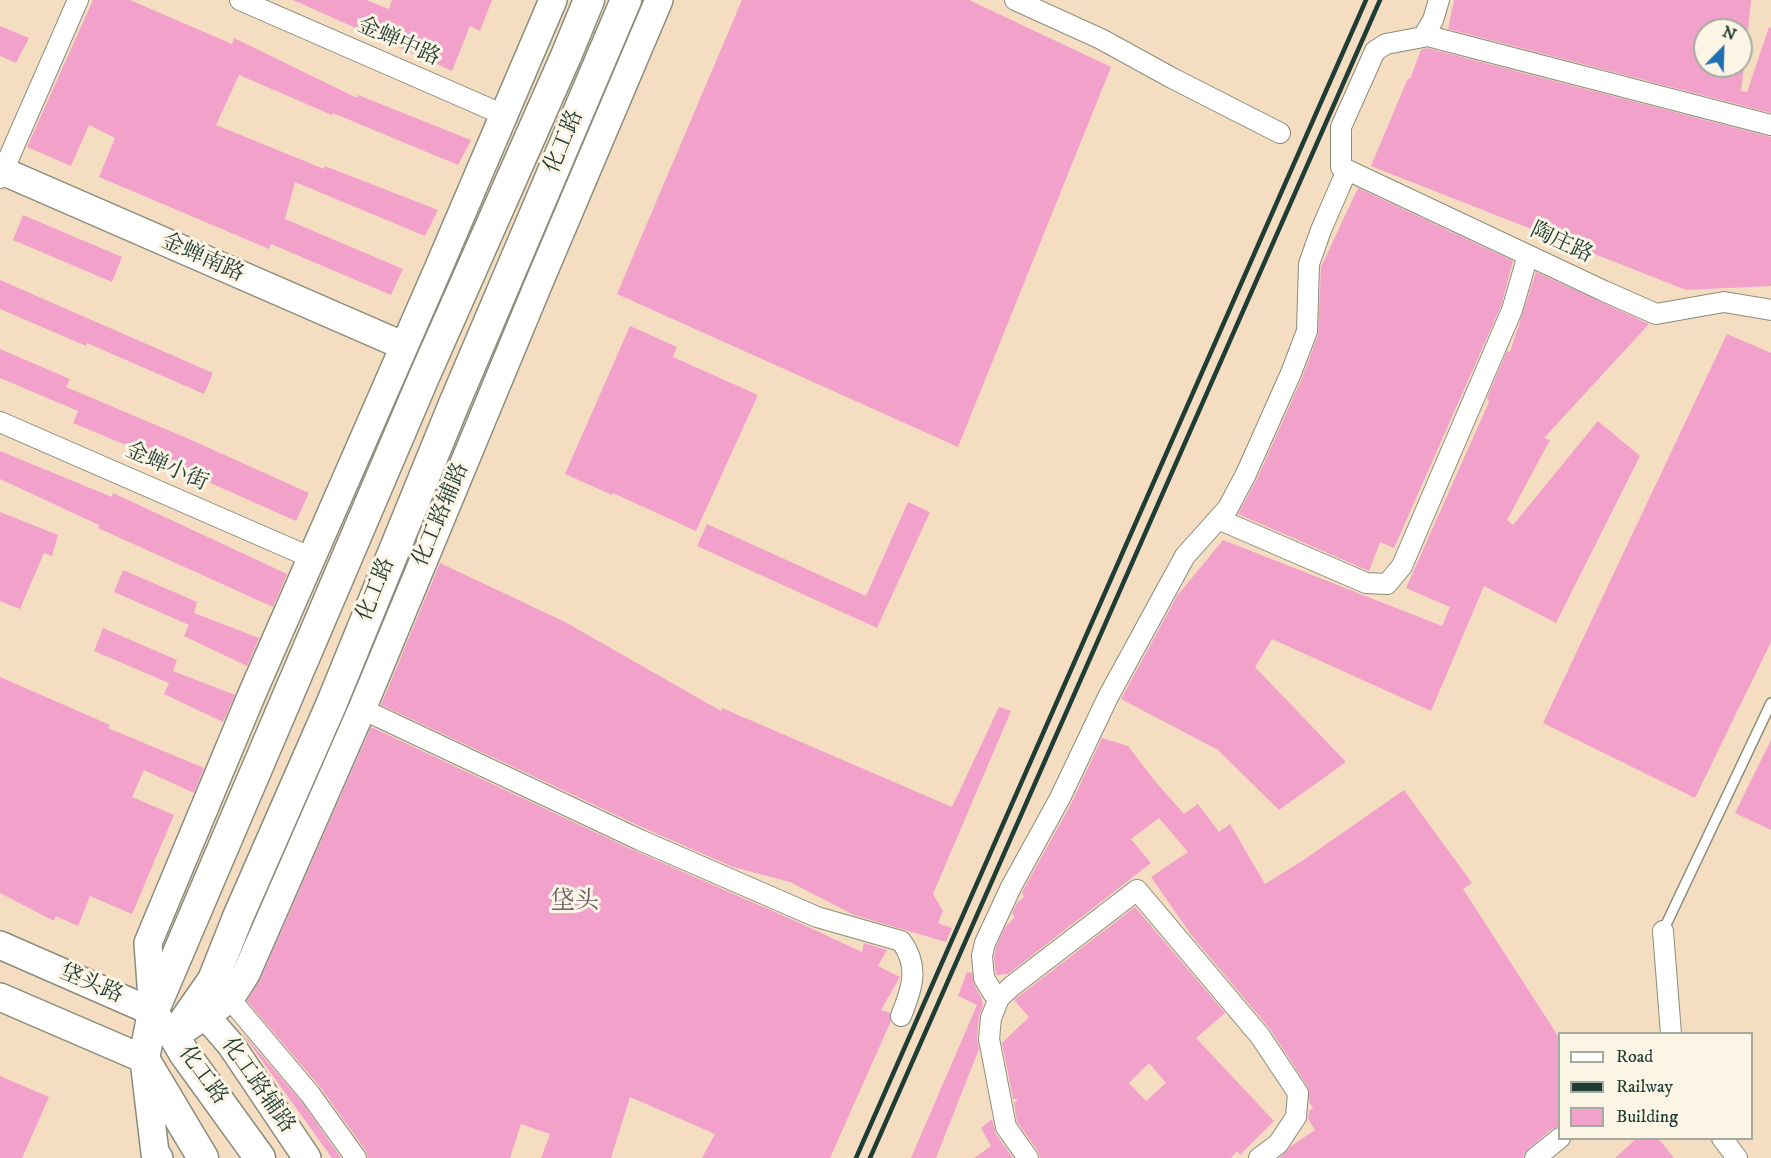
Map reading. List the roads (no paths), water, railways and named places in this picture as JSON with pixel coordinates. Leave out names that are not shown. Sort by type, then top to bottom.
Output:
[{"type":"main road","name":"化工路","points":[[203,1158],[144,1059],[153,1012],[424,377],[589,0]]},
{"type":"main road","name":"化工路","points":[[260,1158],[174,1036],[213,980],[238,917],[331,705],[453,404],[626,0]]},
{"type":"street","points":[[1,173],[78,0]]},
{"type":"street","name":"金蝉中路","points":[[240,0],[504,116]]},
{"type":"street","points":[[153,1012],[147,943],[243,715],[553,0]]},
{"type":"street","name":"化工路辅路","points":[[144,1059],[230,999],[246,974],[362,709],[659,0]]},
{"type":"street","points":[[1015,0],[1101,39],[1280,134]]},
{"type":"street","points":[[999,998],[984,978],[982,956],[984,943],[1011,887],[1060,798],[1108,697],[1185,556],[1228,508],[1292,373],[1307,331],[1309,264],[1344,168],[1341,127],[1375,51],[1386,44],[1423,37],[1433,20],[1439,0]]},
{"type":"street","points":[[1424,34],[1771,126]]},
{"type":"street","points":[[536,43],[596,69],[623,84]]},
{"type":"street","name":"陶庄路","points":[[1344,168],[1656,314],[1724,302],[1771,310]]},
{"type":"street","name":"金蝉南路","points":[[1,173],[404,346]]},
{"type":"street","points":[[1218,519],[1366,583],[1387,584],[1402,566],[1508,321],[1528,255]]},
{"type":"street","points":[[424,377],[438,269]]},
{"type":"street","points":[[453,404],[512,327],[538,285]]},
{"type":"street","name":"金蝉小街","points":[[0,422],[312,558]]},
{"type":"street","points":[[362,709],[629,835],[817,917],[901,941],[909,952],[912,966],[910,992],[901,1016]]},
{"type":"street","points":[[1028,1158],[1006,1127],[989,1039],[992,1018],[999,998],[1137,890],[1260,1036],[1298,1093],[1296,1117],[1278,1144],[1258,1158]]},
{"type":"street","points":[[1663,931],[1671,1032]]},
{"type":"street","name":"垡头路","points":[[0,945],[153,1012],[174,1036]]},
{"type":"street","name":"垡头路","points":[[0,996],[144,1059]]},
{"type":"street","points":[[230,999],[310,1094],[356,1158]]},
{"type":"street","name":"化工路辅路","points":[[205,1015],[231,1045],[307,1158]]},
{"type":"street","points":[[144,1059],[156,1156]]},
{"type":"street","points":[[1535,1158],[1558,1140]]},
{"type":"street","points":[[1724,1140],[1737,1158]]},
{"type":"lane","points":[[1663,931],[1771,704]]},
{"type":"railway","points":[[856,1158],[1366,0]]},
{"type":"railway","points":[[870,1158],[1380,0]]},
{"type":"district","name":"垡头","points":[[575,903]]}]
